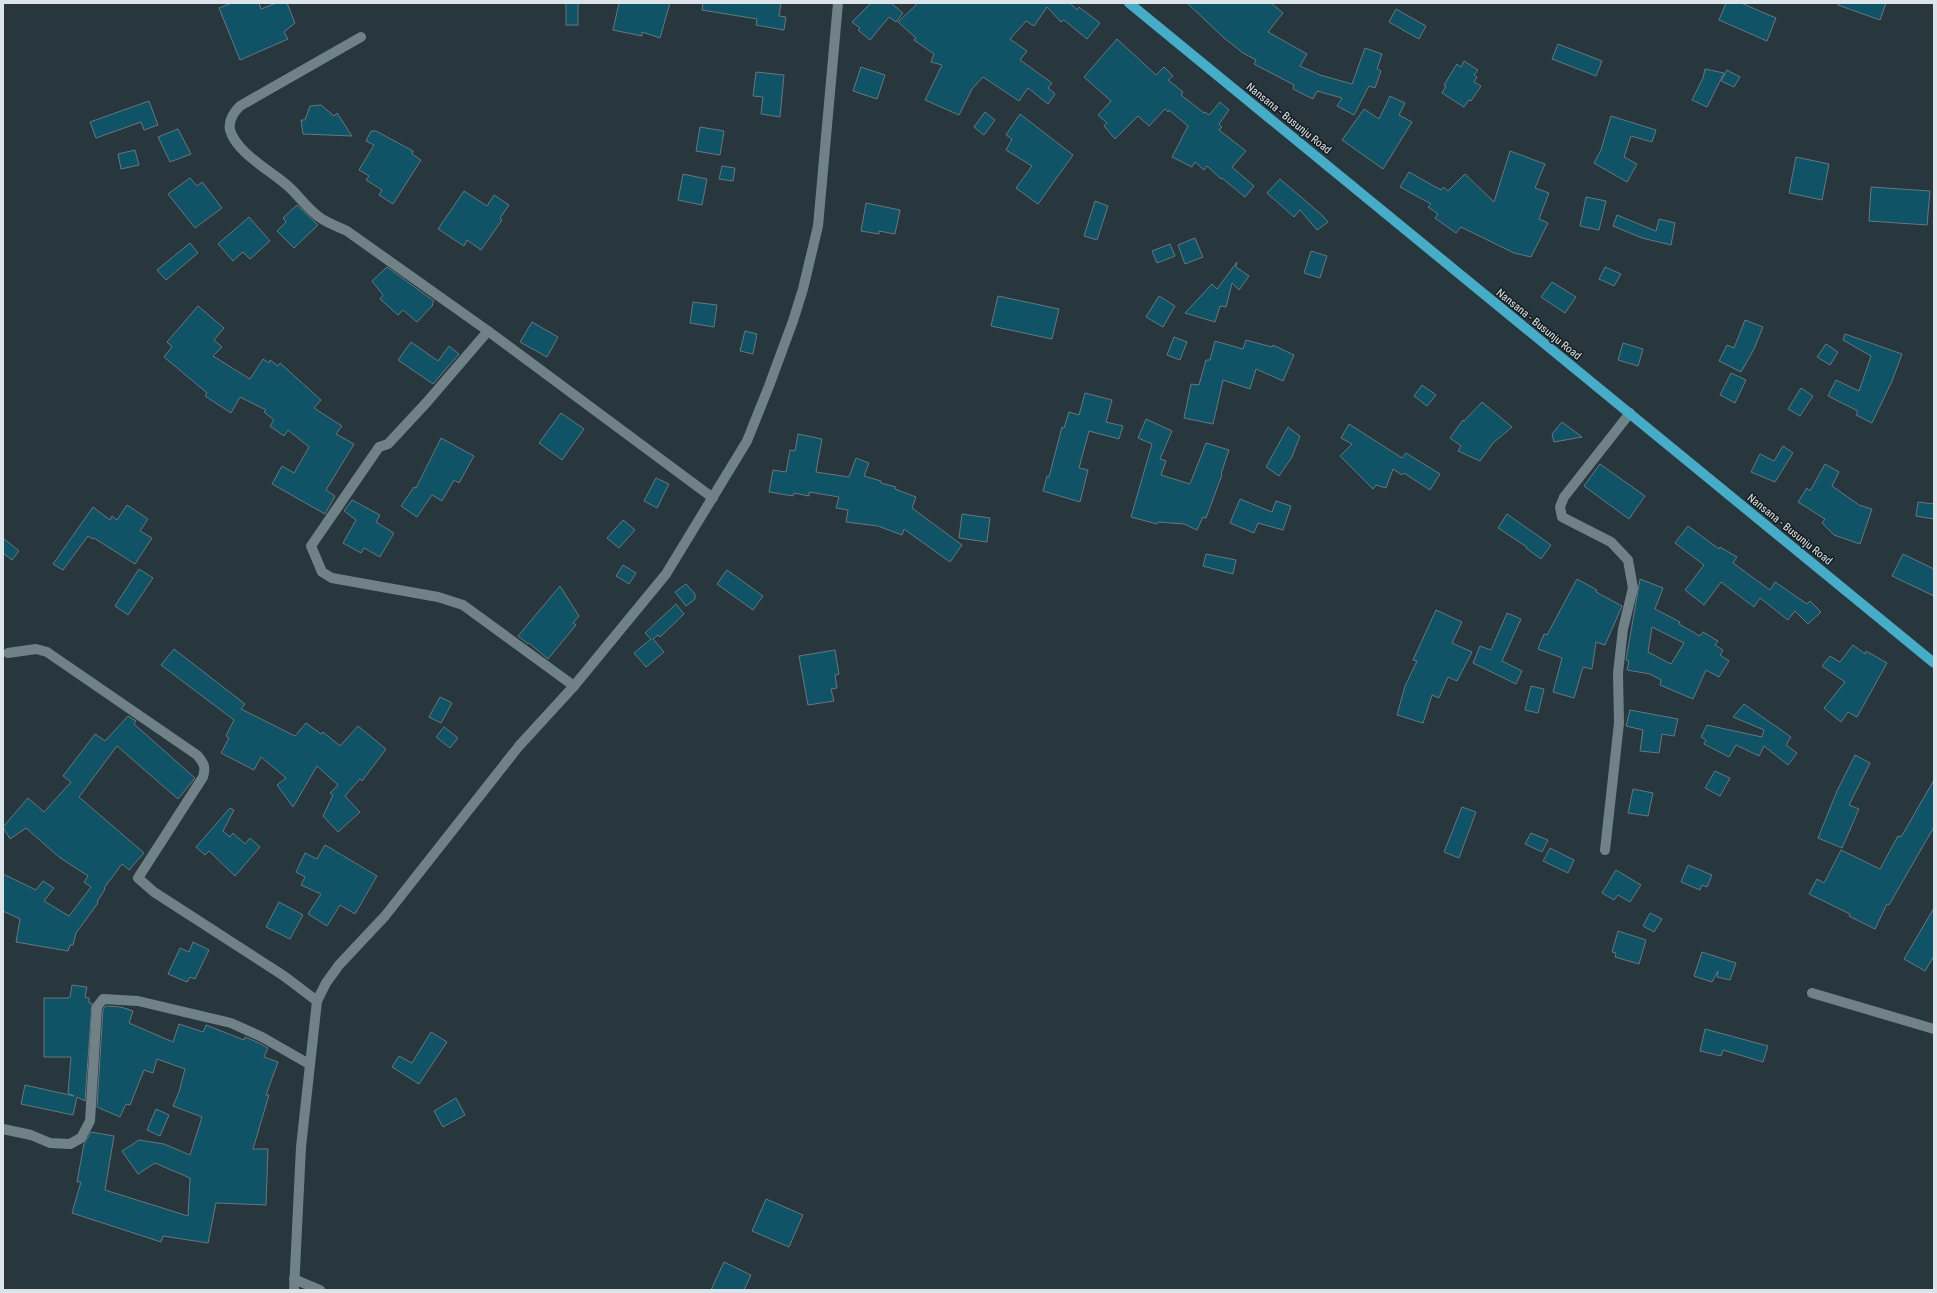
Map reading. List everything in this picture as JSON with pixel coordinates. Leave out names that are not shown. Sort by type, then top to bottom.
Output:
[{"type":"main road","name":"Nansana - Busunju Road","points":[[1129,3],[1934,663]]},
{"type":"street","points":[[294,1290],[301,1147],[317,1001],[326,983],[339,965],[385,916],[519,746],[574,686],[666,574],[747,441],[770,386],[803,288],[818,226],[838,3]]},
{"type":"street","points":[[361,37],[240,106],[233,113],[230,120],[230,129],[234,138],[253,160],[288,186],[315,214],[347,231],[488,330],[713,498]]},
{"type":"street","points":[[488,330],[428,402],[388,444],[379,448],[311,546],[322,572],[332,578],[438,597],[463,605],[574,686]]},
{"type":"street","points":[[1605,850],[1619,723],[1618,673],[1623,629],[1633,588],[1628,560],[1611,542],[1562,517],[1560,507],[1564,497],[1630,413]]},
{"type":"street","points":[[8,653],[30,649],[47,652],[201,759],[206,769],[203,777],[138,878],[154,892],[284,976],[317,1001]]},
{"type":"street","points":[[1812,993],[1934,1029]]},
{"type":"street","points":[[3,1129],[31,1135],[50,1143],[70,1144],[81,1138],[90,1121],[96,1006],[103,999],[138,1001],[231,1023],[262,1037],[309,1064]]},
{"type":"street","points":[[294,1279],[320,1290]]},
{"type":"building","points":[[232,3],[259,3],[261,9],[276,3],[287,3],[295,23],[284,32],[288,39],[240,60],[219,8]]},
{"type":"building","points":[[566,3],[578,3],[578,25],[566,25]]},
{"type":"building","points":[[619,3],[670,3],[660,38],[642,32],[642,36],[613,30]]},
{"type":"building","points":[[703,3],[781,3],[779,16],[786,17],[784,30],[756,25],[757,19],[702,10]]},
{"type":"building","points":[[871,3],[891,3],[903,13],[896,22],[889,17],[870,40],[858,30],[860,28],[852,22]]},
{"type":"building","points":[[918,3],[1070,3],[1077,10],[1079,7],[1100,23],[1087,39],[1064,20],[1061,22],[1047,7],[1034,26],[1026,21],[1010,39],[1027,51],[1020,60],[1052,83],[1048,88],[1055,94],[1048,104],[1028,88],[1019,101],[983,77],[972,89],[959,115],[925,100],[942,65],[931,62],[934,54],[914,40],[916,38],[898,22]]},
{"type":"building","points":[[1187,3],[1271,3],[1283,13],[1268,32],[1307,54],[1300,66],[1320,75],[1352,84],[1365,48],[1382,54],[1377,69],[1381,71],[1375,88],[1369,86],[1354,115],[1337,106],[1342,98],[1317,91],[1313,99],[1293,89],[1294,85],[1254,64],[1256,60],[1243,53],[1224,38]]},
{"type":"building","points":[[1726,3],[1741,3],[1776,18],[1767,41],[1719,20]]},
{"type":"building","points":[[1838,3],[1886,3],[1880,20],[1838,5]]},
{"type":"building","points":[[1396,9],[1426,26],[1419,39],[1389,22]]},
{"type":"building","points":[[1117,39],[1156,75],[1164,67],[1173,76],[1168,80],[1183,92],[1181,95],[1204,113],[1205,112],[1209,115],[1220,102],[1229,110],[1219,124],[1222,127],[1219,130],[1246,151],[1232,167],[1254,186],[1245,197],[1222,178],[1221,179],[1207,166],[1204,170],[1195,162],[1192,167],[1172,157],[1188,126],[1169,110],[1168,112],[1165,109],[1149,126],[1138,116],[1115,139],[1104,126],[1107,123],[1098,115],[1111,101],[1084,77]]},
{"type":"building","points":[[1558,44],[1602,61],[1596,76],[1552,59]]},
{"type":"building","points":[[1464,61],[1478,70],[1474,75],[1477,77],[1474,82],[1481,86],[1471,101],[1469,100],[1464,107],[1442,93],[1446,86],[1444,85],[1457,64],[1461,67]]},
{"type":"building","points":[[861,67],[885,75],[877,99],[853,91]]},
{"type":"building","points":[[1705,69],[1724,73],[1707,107],[1692,100],[1703,78]]},
{"type":"building","points":[[1727,70],[1740,77],[1734,87],[1721,81]]},
{"type":"building","points":[[756,72],[784,75],[780,117],[761,114],[763,97],[753,96]]},
{"type":"building","points":[[1390,96],[1405,103],[1399,115],[1412,122],[1383,169],[1342,140],[1364,109],[1379,119]]},
{"type":"building","points":[[149,101],[158,125],[144,130],[141,122],[96,138],[90,122]]},
{"type":"building","points":[[321,105],[334,116],[337,113],[352,136],[303,134],[301,120],[305,120],[310,106]]},
{"type":"building","points":[[985,112],[995,120],[984,135],[974,127]]},
{"type":"building","points":[[1020,114],[1073,155],[1038,204],[1016,188],[1032,166],[1006,150],[1012,139],[1006,135]]},
{"type":"building","points":[[1611,116],[1656,130],[1652,142],[1631,136],[1624,157],[1637,164],[1627,182],[1594,163],[1601,150]]},
{"type":"building","points":[[700,127],[724,131],[720,155],[696,151]]},
{"type":"building","points":[[178,129],[191,154],[170,162],[158,137]]},
{"type":"building","points":[[371,131],[376,131],[413,151],[412,154],[421,160],[393,204],[379,195],[382,190],[366,180],[369,176],[359,170],[374,145],[366,141]]},
{"type":"building","points":[[135,150],[139,165],[121,169],[118,154]]},
{"type":"building","points":[[1510,151],[1545,164],[1535,188],[1549,193],[1539,219],[1548,223],[1531,257],[1514,253],[1461,227],[1456,233],[1435,218],[1438,214],[1428,207],[1431,204],[1400,187],[1409,172],[1441,190],[1443,187],[1448,191],[1465,174],[1494,202]]},
{"type":"building","points":[[1796,157],[1829,164],[1822,200],[1789,193]]},
{"type":"building","points":[[722,166],[735,168],[733,181],[719,179]]},
{"type":"building","points":[[683,174],[707,179],[702,205],[678,200]]},
{"type":"building","points":[[190,178],[197,186],[202,182],[222,208],[195,228],[168,194]]},
{"type":"building","points":[[1280,179],[1322,215],[1328,222],[1317,230],[1300,210],[1294,217],[1267,193]]},
{"type":"building","points":[[1871,187],[1930,191],[1927,225],[1869,221]]},
{"type":"building","points":[[464,191],[487,206],[494,195],[509,205],[500,218],[502,220],[481,250],[467,240],[464,246],[438,229]]},
{"type":"building","points":[[1586,197],[1606,201],[1599,230],[1580,226]]},
{"type":"building","points":[[1095,201],[1108,206],[1097,240],[1084,236]]},
{"type":"building","points":[[866,203],[900,210],[895,234],[879,231],[879,234],[861,231]]},
{"type":"building","points":[[297,205],[318,225],[294,248],[277,231],[286,222],[283,218]]},
{"type":"building","points":[[1617,215],[1656,231],[1659,219],[1675,223],[1671,245],[1642,238],[1613,226]]},
{"type":"building","points":[[249,217],[270,241],[250,259],[243,252],[233,261],[218,244]]},
{"type":"building","points":[[1195,238],[1203,257],[1185,264],[1178,245]]},
{"type":"building","points":[[190,243],[198,253],[166,280],[157,270]]},
{"type":"building","points":[[1170,244],[1175,256],[1157,263],[1152,251]]},
{"type":"building","points":[[1311,251],[1327,256],[1320,278],[1304,273]]},
{"type":"building","points":[[1237,262],[1236,267],[1249,276],[1239,290],[1232,283],[1226,307],[1220,306],[1215,322],[1185,313],[1212,284],[1217,289]]},
{"type":"building","points":[[387,267],[434,301],[432,304],[433,305],[417,322],[403,310],[398,315],[380,299],[383,295],[372,281]]},
{"type":"building","points":[[1605,267],[1621,274],[1614,286],[1599,279]]},
{"type":"building","points":[[1552,282],[1576,297],[1565,313],[1541,297]]},
{"type":"building","points":[[998,296],[1059,309],[1052,339],[991,326]]},
{"type":"building","points":[[1159,296],[1175,306],[1163,327],[1146,317]]},
{"type":"building","points":[[693,302],[717,305],[714,327],[690,323]]},
{"type":"building","points":[[198,306],[224,328],[214,340],[222,347],[213,356],[250,379],[263,359],[269,363],[270,360],[278,366],[280,363],[321,400],[314,408],[342,426],[336,434],[354,444],[326,490],[335,496],[325,514],[272,484],[282,466],[294,473],[309,447],[288,430],[284,436],[270,426],[274,420],[264,412],[266,410],[240,397],[231,413],[205,396],[207,393],[164,357],[172,347],[167,342]]},
{"type":"building","points":[[1745,320],[1763,327],[1754,349],[1741,372],[1719,361],[1727,345],[1734,348]]},
{"type":"building","points":[[532,322],[558,337],[547,357],[520,342]]},
{"type":"building","points":[[745,331],[757,334],[753,354],[740,351]]},
{"type":"building","points":[[1845,334],[1902,354],[1892,381],[1872,423],[1856,415],[1858,411],[1828,396],[1836,380],[1859,391],[1871,356],[1843,340]]},
{"type":"building","points":[[1174,337],[1187,342],[1180,360],[1167,355]]},
{"type":"building","points":[[1246,340],[1272,347],[1273,345],[1294,355],[1283,381],[1256,369],[1250,389],[1223,380],[1213,424],[1184,418],[1191,384],[1199,385],[1206,360],[1210,360],[1215,341],[1243,349]]},
{"type":"building","points":[[411,342],[438,361],[449,346],[459,354],[433,384],[398,360]]},
{"type":"building","points":[[1623,343],[1643,349],[1638,366],[1618,360]]},
{"type":"building","points":[[1826,344],[1838,352],[1830,365],[1817,357]]},
{"type":"building","points":[[1731,373],[1746,380],[1735,403],[1720,395]]},
{"type":"building","points":[[1422,385],[1436,395],[1427,406],[1414,396]]},
{"type":"building","points":[[1801,388],[1813,396],[1800,416],[1788,409]]},
{"type":"building","points":[[1085,393],[1112,400],[1106,422],[1123,426],[1119,439],[1089,431],[1079,468],[1088,470],[1080,502],[1043,491],[1047,476],[1049,477],[1062,427],[1064,428],[1069,412],[1079,415]]},
{"type":"building","points":[[1482,402],[1512,427],[1493,443],[1480,461],[1458,451],[1461,446],[1450,438],[1463,420],[1464,421]]},
{"type":"building","points":[[561,413],[584,429],[562,460],[539,443]]},
{"type":"building","points":[[1146,419],[1172,431],[1160,459],[1166,461],[1161,475],[1190,484],[1206,443],[1229,450],[1221,474],[1222,475],[1206,518],[1203,517],[1197,530],[1184,524],[1158,522],[1157,524],[1131,517],[1152,444],[1138,438]]},
{"type":"building","points":[[1562,422],[1582,437],[1554,442],[1552,434]]},
{"type":"building","points":[[1349,424],[1402,458],[1406,453],[1440,474],[1430,490],[1404,473],[1402,475],[1393,469],[1386,488],[1376,485],[1373,489],[1340,456],[1352,444],[1341,438]]},
{"type":"building","points":[[1288,427],[1300,436],[1292,457],[1279,476],[1266,467]]},
{"type":"building","points":[[798,434],[822,439],[816,472],[849,477],[856,458],[869,463],[864,476],[896,487],[895,489],[916,497],[912,508],[962,545],[950,562],[904,529],[902,535],[878,526],[846,522],[848,510],[836,508],[839,497],[809,492],[809,496],[794,493],[793,496],[769,492],[773,470],[786,472],[790,450],[795,451]]},
{"type":"building","points":[[441,438],[474,456],[459,483],[454,480],[442,501],[432,495],[417,517],[401,506],[414,487],[416,488]]},
{"type":"building","points":[[1783,446],[1793,453],[1775,482],[1751,472],[1760,454],[1774,461]]},
{"type":"building","points":[[1600,464],[1645,496],[1629,519],[1584,486]]},
{"type":"building","points":[[1825,464],[1839,472],[1832,486],[1859,505],[1872,509],[1860,544],[1834,535],[1822,523],[1825,519],[1798,502],[1807,488],[1810,491]]},
{"type":"building","points":[[656,478],[669,484],[657,508],[644,501]]},
{"type":"building","points":[[1240,499],[1272,512],[1276,501],[1291,506],[1283,530],[1258,523],[1254,533],[1230,523]]},
{"type":"building","points":[[352,500],[380,515],[376,522],[394,533],[380,557],[364,548],[361,553],[343,543],[356,520],[344,511]]},
{"type":"building","points":[[1918,502],[1934,504],[1934,519],[1916,516]]},
{"type":"building","points":[[127,505],[148,519],[140,531],[152,538],[135,564],[94,538],[93,539],[88,536],[63,570],[53,564],[93,507],[110,520],[112,516],[117,520]]},
{"type":"building","points":[[962,514],[990,518],[987,542],[959,538]]},
{"type":"building","points":[[1507,514],[1551,545],[1541,559],[1526,548],[1527,547],[1498,528]]},
{"type":"building","points":[[623,520],[635,530],[619,548],[607,538]]},
{"type":"building","points":[[1688,526],[1719,549],[1720,547],[1737,557],[1733,563],[1770,590],[1775,582],[1807,604],[1810,601],[1821,612],[1808,624],[1795,611],[1788,620],[1760,598],[1754,607],[1721,582],[1704,605],[1685,590],[1704,565],[1675,543]]},
{"type":"building","points":[[3,538],[19,551],[12,560],[3,553]]},
{"type":"building","points":[[1206,554],[1236,560],[1233,574],[1203,566]]},
{"type":"building","points":[[1903,554],[1934,569],[1934,596],[1892,576]]},
{"type":"building","points":[[623,565],[636,573],[629,584],[616,576]]},
{"type":"building","points":[[139,569],[153,578],[128,615],[115,606]]},
{"type":"building","points":[[727,570],[763,596],[753,610],[717,584]]},
{"type":"building","points":[[1577,579],[1597,590],[1596,592],[1622,606],[1605,645],[1596,642],[1592,669],[1583,667],[1574,698],[1553,692],[1562,658],[1538,649],[1544,634],[1547,635]]},
{"type":"building","points":[[1640,579],[1663,588],[1655,609],[1680,622],[1679,624],[1700,636],[1703,632],[1718,641],[1715,645],[1723,650],[1720,655],[1729,661],[1719,677],[1706,670],[1693,699],[1660,685],[1661,680],[1650,674],[1627,670],[1629,661],[1626,660]],"holes":[[[1652,627],[1684,643],[1671,664],[1648,652]]]},
{"type":"building","points":[[686,584],[695,594],[695,599],[686,606],[675,592]]},
{"type":"building","points":[[560,586],[579,616],[573,623],[576,625],[548,659],[518,636]]},
{"type":"building","points":[[676,604],[684,614],[660,637],[658,635],[653,639],[664,652],[646,667],[634,653],[651,639],[645,633]]},
{"type":"building","points":[[1436,610],[1462,622],[1452,643],[1472,652],[1457,681],[1448,677],[1439,698],[1432,695],[1423,723],[1397,715],[1405,686],[1417,661],[1413,660]]},
{"type":"building","points":[[1507,613],[1521,619],[1502,661],[1522,671],[1516,684],[1473,663],[1480,646],[1491,650]]},
{"type":"building","points":[[1853,645],[1865,654],[1866,651],[1887,663],[1857,717],[1848,712],[1841,722],[1824,708],[1845,682],[1822,666],[1830,656],[1840,662]]},
{"type":"building","points":[[174,649],[245,704],[241,709],[295,736],[306,723],[321,734],[323,732],[340,746],[358,726],[386,749],[362,781],[360,779],[345,796],[360,812],[338,832],[323,816],[333,795],[330,793],[338,785],[317,766],[293,807],[277,785],[286,778],[261,757],[254,770],[221,753],[229,738],[226,736],[234,720],[161,665]]},
{"type":"building","points":[[835,650],[839,674],[835,675],[837,688],[831,689],[834,701],[808,705],[799,656]]},
{"type":"building","points":[[1531,686],[1544,689],[1538,713],[1525,710]]},
{"type":"building","points":[[440,697],[452,703],[441,723],[429,717]]},
{"type":"building","points":[[1744,704],[1791,737],[1786,745],[1797,753],[1788,765],[1764,746],[1759,756],[1736,745],[1729,757],[1704,744],[1706,740],[1701,737],[1707,725],[1762,737],[1764,730],[1733,717]]},
{"type":"building","points":[[1630,710],[1678,719],[1674,736],[1662,734],[1659,753],[1640,751],[1643,730],[1626,726]]},
{"type":"building","points":[[128,716],[136,721],[134,724],[195,778],[178,799],[117,746],[79,797],[144,853],[129,870],[122,864],[104,888],[105,889],[97,902],[98,903],[76,933],[73,945],[70,945],[68,951],[16,942],[20,919],[3,911],[3,874],[36,890],[43,881],[54,888],[44,901],[69,916],[91,887],[84,882],[88,876],[59,857],[26,828],[10,839],[3,827],[28,798],[44,812],[71,782],[63,776],[95,734],[105,741]]},
{"type":"building","points":[[444,727],[458,738],[450,748],[436,737]]},
{"type":"building","points":[[1855,755],[1870,763],[1849,805],[1859,809],[1842,848],[1818,838],[1837,791]]},
{"type":"building","points":[[1715,771],[1730,778],[1720,796],[1705,788]]},
{"type":"building","points":[[1934,780],[1934,827],[1889,905],[1887,904],[1875,929],[1849,916],[1850,914],[1809,894],[1817,879],[1824,883],[1841,850],[1880,869],[1898,836],[1901,837]]},
{"type":"building","points":[[1633,789],[1653,793],[1648,816],[1628,813]]},
{"type":"building","points":[[1462,807],[1476,812],[1459,858],[1444,852]]},
{"type":"building","points":[[230,808],[234,810],[223,831],[230,837],[233,833],[245,844],[250,838],[260,847],[235,876],[209,851],[205,855],[196,847]]},
{"type":"building","points":[[1531,833],[1548,840],[1542,852],[1525,844]]},
{"type":"building","points":[[325,845],[377,876],[355,914],[340,905],[327,926],[308,914],[321,894],[301,885],[305,877],[296,872],[305,853],[317,859]]},
{"type":"building","points":[[1550,848],[1574,860],[1568,873],[1543,861]]},
{"type":"building","points":[[1688,865],[1712,875],[1707,887],[1702,885],[1700,890],[1681,882]]},
{"type":"building","points":[[1616,870],[1641,885],[1630,902],[1618,895],[1614,900],[1602,893]]},
{"type":"building","points":[[279,902],[303,915],[290,939],[266,927]]},
{"type":"building","points":[[1934,908],[1934,956],[1925,971],[1904,959]]},
{"type":"building","points":[[1650,913],[1662,919],[1654,932],[1643,926]]},
{"type":"building","points":[[1618,931],[1646,940],[1639,964],[1615,957],[1616,953],[1612,952]]},
{"type":"building","points":[[193,942],[209,950],[195,979],[190,977],[187,982],[168,974],[180,948],[189,952]]},
{"type":"building","points":[[1702,952],[1736,963],[1730,980],[1717,977],[1718,971],[1712,982],[1694,976]]},
{"type":"building","points":[[72,985],[87,987],[85,997],[89,998],[89,1003],[92,1003],[85,1101],[77,1097],[73,1115],[21,1104],[25,1085],[74,1096],[68,1093],[71,1057],[44,1057],[44,998],[68,998],[70,997]]},
{"type":"building","points":[[106,1006],[121,1007],[133,1011],[129,1023],[173,1042],[179,1024],[203,1032],[206,1025],[244,1040],[245,1037],[268,1048],[264,1057],[278,1062],[266,1095],[269,1095],[253,1149],[268,1149],[266,1205],[216,1203],[208,1243],[163,1236],[161,1242],[72,1213],[81,1182],[77,1182],[84,1144],[91,1132],[114,1136],[105,1190],[188,1216],[190,1178],[155,1163],[138,1174],[122,1151],[139,1140],[164,1144],[190,1155],[202,1117],[173,1106],[179,1092],[185,1069],[157,1059],[153,1073],[144,1070],[130,1105],[126,1104],[120,1117],[97,1107],[103,1009]]},
{"type":"building","points":[[1705,1029],[1768,1046],[1763,1062],[1723,1050],[1721,1056],[1700,1051]]},
{"type":"building","points":[[431,1032],[447,1042],[419,1084],[392,1067],[399,1056],[412,1063]]},
{"type":"building","points":[[456,1098],[465,1115],[443,1127],[434,1111]]},
{"type":"building","points":[[156,1109],[169,1115],[160,1136],[147,1130]]},
{"type":"building","points":[[766,1199],[803,1215],[789,1247],[752,1231]]},
{"type":"building","points":[[724,1262],[751,1275],[744,1290],[711,1290]]}]
